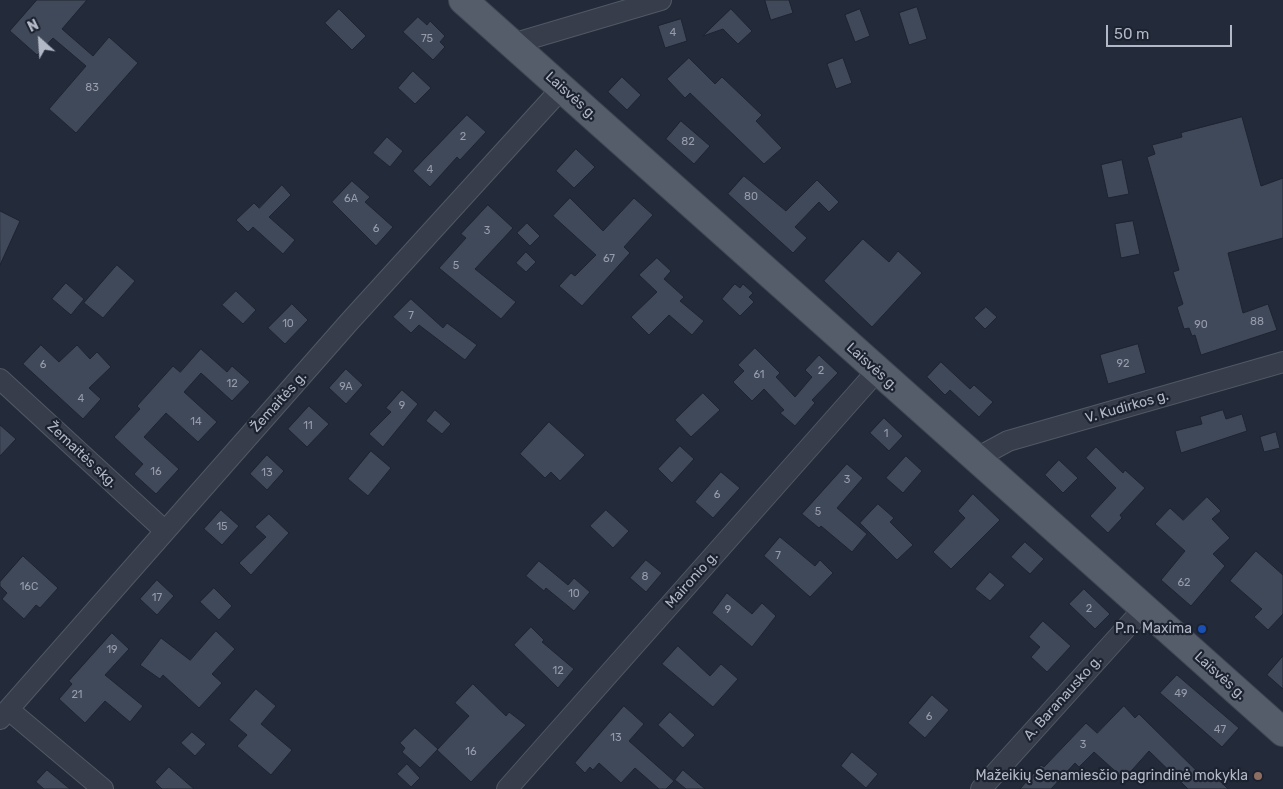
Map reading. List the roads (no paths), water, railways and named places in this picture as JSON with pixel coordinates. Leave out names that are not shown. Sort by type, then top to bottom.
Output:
[{"type":"main road","name":"Laisvės g.","points":[[463,0],[1283,732]]},
{"type":"street","points":[[512,44],[661,0]]},
{"type":"street","name":"Žemaitės g.","points":[[4,714],[356,314],[562,88]]},
{"type":"street","name":"V. Kudirkos g.","points":[[975,459],[1008,441],[1283,362]]},
{"type":"street","name":"Maironio g.","points":[[507,789],[877,371]]},
{"type":"street","name":"Žemaitės skg.","points":[[0,379],[164,530]]},
{"type":"street","name":"A. Baranausko g.","points":[[981,789],[1145,607]]},
{"type":"street","points":[[4,714],[104,789]]},
{"type":"place","name":"P.n. Maxima","points":[[1202,629]]},
{"type":"place","name":"Mažeikių Senamiesčio pagrindinė mokykla","points":[[1258,776]]}]
